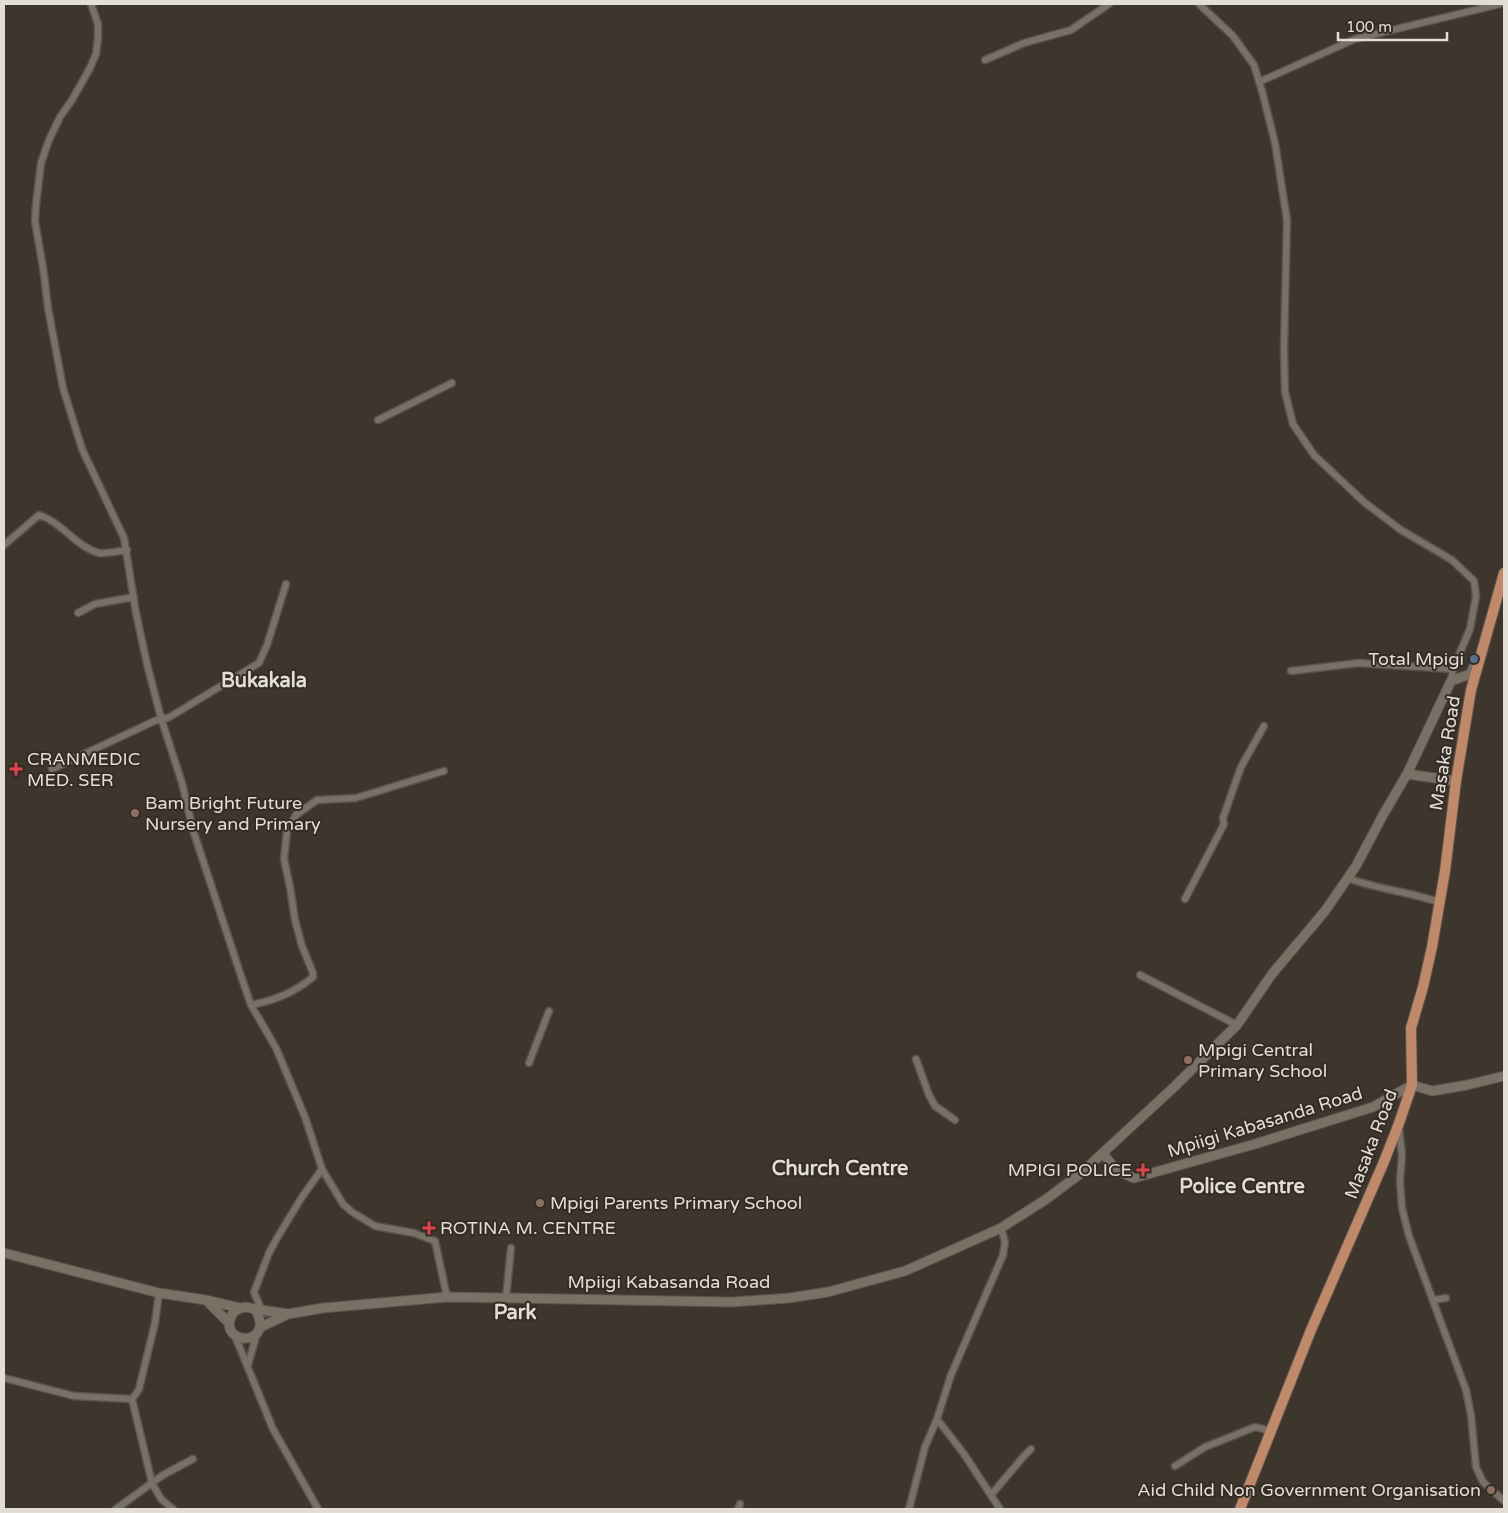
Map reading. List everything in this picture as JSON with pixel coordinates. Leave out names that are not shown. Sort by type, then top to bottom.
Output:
[{"type":"main road","name":"Masaka Road","points":[[1240,1509],[1311,1330],[1353,1236],[1398,1126],[1412,1085],[1411,1028],[1430,955],[1445,871],[1456,781],[1471,690],[1504,573]]},
{"type":"main road","points":[[1451,682],[1470,674],[1480,654]]},
{"type":"main road","name":"Mpiigi Kabasanda Road","points":[[259,1330],[288,1314],[322,1308],[447,1297],[732,1302],[789,1298],[828,1292],[905,1271],[1001,1228],[1045,1200],[1080,1174],[1173,1088],[1237,1025],[1272,974],[1325,911],[1356,866],[1407,774],[1451,682]]},
{"type":"main road","points":[[1407,774],[1456,781]]},
{"type":"main road","points":[[1412,1085],[1432,1091],[1504,1076]]},
{"type":"main road","name":"Mpiigi Kabasanda Road","points":[[1104,1153],[1107,1160],[1116,1168],[1134,1178],[1255,1144],[1373,1107],[1412,1085]]},
{"type":"main road","points":[[4,1253],[159,1293],[206,1300],[240,1308],[258,1309],[260,1317],[259,1330],[251,1338],[244,1339],[235,1336],[229,1323],[206,1300]]},
{"type":"main road","points":[[229,1323],[232,1314],[240,1308]]},
{"type":"main road","name":"Mpiigi Kabasanda Road","points":[[258,1309],[288,1314]]},
{"type":"street","points":[[91,4],[98,24],[96,54],[49,140],[41,163],[35,221],[48,308],[63,388],[82,449],[124,538],[147,664],[161,718],[182,783],[193,830],[251,1005],[276,1048],[305,1116],[322,1169],[342,1204],[374,1226],[414,1233],[435,1241],[447,1297]]},
{"type":"street","points":[[985,60],[1024,43],[1071,30],[1108,4]]},
{"type":"street","points":[[1199,4],[1233,36],[1254,65],[1275,143],[1287,220],[1285,392],[1293,424],[1314,455],[1364,502],[1401,530],[1452,560],[1474,581],[1476,596],[1470,629],[1453,669],[1451,682]]},
{"type":"street","points":[[1259,82],[1355,39],[1472,9],[1500,4]]},
{"type":"street","points":[[378,420],[452,383]]},
{"type":"street","points":[[4,545],[39,515],[47,518],[86,547],[100,553],[126,550]]},
{"type":"street","points":[[52,769],[161,718],[168,718],[259,663],[267,645],[286,584]]},
{"type":"street","points":[[78,613],[95,604],[134,597]]},
{"type":"street","points":[[1291,671],[1359,662],[1453,669]]},
{"type":"street","points":[[1185,899],[1224,824],[1223,818],[1241,767],[1264,726]]},
{"type":"street","points":[[251,1005],[283,996],[301,987],[313,977],[313,972],[302,946],[295,920],[284,859],[286,831],[296,815],[317,800],[356,798],[444,771]]},
{"type":"street","points":[[1347,878],[1362,884],[1418,895],[1439,902]]},
{"type":"street","points":[[1140,975],[1237,1025]]},
{"type":"street","points":[[529,1063],[549,1011]]},
{"type":"street","points":[[916,1059],[935,1106],[955,1120]]},
{"type":"street","points":[[1398,1126],[1402,1154],[1400,1181],[1402,1208],[1409,1236],[1466,1390],[1471,1415],[1476,1467],[1483,1482],[1504,1501]]},
{"type":"street","points":[[258,1309],[254,1292],[269,1253],[302,1197],[322,1169]]},
{"type":"street","points":[[910,1509],[925,1447],[937,1420],[951,1376],[1003,1255],[1005,1242],[1001,1228]]},
{"type":"street","points":[[506,1298],[511,1248]]},
{"type":"street","points":[[132,1399],[139,1389],[155,1323],[159,1293]]},
{"type":"street","points":[[1433,1300],[1446,1298]]},
{"type":"street","points":[[248,1365],[259,1330]]},
{"type":"street","points":[[235,1336],[273,1428],[318,1509]]},
{"type":"street","points":[[4,1378],[74,1396],[132,1399]]},
{"type":"street","points":[[132,1399],[152,1483],[161,1499],[173,1509]]},
{"type":"street","points":[[937,1420],[964,1454],[1000,1509]]},
{"type":"street","points":[[1175,1466],[1205,1447],[1255,1427],[1271,1432]]},
{"type":"street","points":[[991,1495],[1031,1449]]},
{"type":"street","points":[[116,1509],[152,1483],[193,1459]]},
{"type":"place","name":"Total Mpigi","points":[[1474,659]]},
{"type":"place","name":"CRANMEDIC MED. SER","points":[[16,769]]},
{"type":"place","name":"Bam Bright Future Nursery and Primary","points":[[135,813]]},
{"type":"place","name":"Mpigi Central Primary School","points":[[1188,1060]]},
{"type":"place","name":"MPIGI POLICE","points":[[1143,1170]]},
{"type":"place","name":"Mpigi Parents Primary School","points":[[540,1203]]},
{"type":"place","name":"ROTINA M. CENTRE","points":[[429,1228]]},
{"type":"place","name":"Aid Child Non Government Organisation","points":[[1491,1490]]},
{"type":"district","name":"Bukakala","points":[[264,680]]},
{"type":"district","name":"Church Centre","points":[[840,1168]]},
{"type":"district","name":"Police Centre","points":[[1242,1186]]},
{"type":"district","name":"Park","points":[[515,1312]]}]
